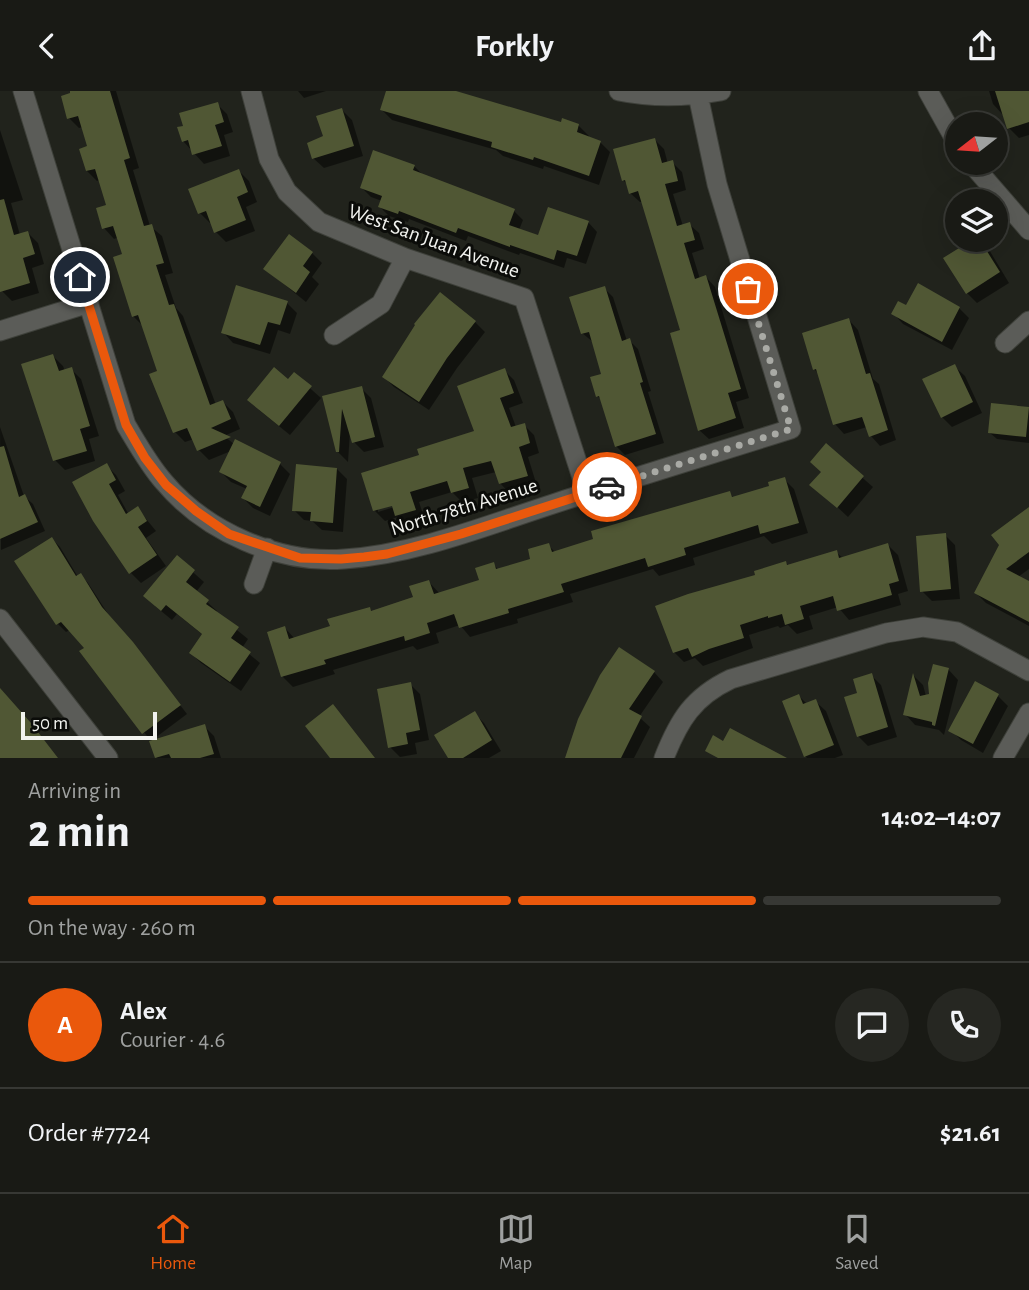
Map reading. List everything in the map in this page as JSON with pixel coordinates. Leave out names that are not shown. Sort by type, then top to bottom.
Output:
[{"type":"street","name":"North 78th Avenue","points":[[23,91],[126,425],[145,458],[166,485],[196,511],[229,534],[300,558],[341,559],[387,554],[461,534],[791,429],[717,184],[698,95]]},
{"type":"street","name":"West San Juan Avenue","points":[[251,91],[269,159],[287,191],[319,222],[405,258],[524,298],[587,493]]},
{"type":"street","points":[[620,91],[660,96],[698,95],[721,91]]},
{"type":"street","points":[[928,91],[945,121]]},
{"type":"street","points":[[981,175],[1029,230]]},
{"type":"street","points":[[334,335],[381,304],[405,258]]},
{"type":"street","points":[[0,331],[89,303]]},
{"type":"street","points":[[1005,343],[1029,321]]},
{"type":"street","points":[[254,584],[267,548]]},
{"type":"street","points":[[0,619],[108,758]]},
{"type":"street","points":[[664,758],[675,730],[695,701],[711,688],[731,679],[886,633],[923,627],[957,632],[1029,671]]},
{"type":"street","points":[[1003,758],[1029,713]]},
{"type":"building","points":[[70,91],[110,91],[130,158],[124,160],[144,226],[152,224],[164,263],[156,265],[169,305],[174,304],[210,405],[223,400],[231,419],[211,428],[231,437],[197,451],[187,428],[173,433],[149,374],[157,371],[138,315],[132,317],[113,257],[122,254],[113,226],[102,229],[96,208],[106,205],[95,169],[86,171],[79,149],[87,146],[78,116],[67,119],[61,96]]},
{"type":"building","points":[[386,91],[456,91],[561,122],[562,118],[579,124],[577,132],[601,141],[589,176],[534,157],[533,160],[491,147],[492,142],[380,110]]},
{"type":"building","points":[[995,91],[1029,91],[1029,122],[1008,129],[1008,112],[1002,112]]},
{"type":"building","points":[[218,102],[224,122],[215,125],[222,146],[192,155],[188,140],[182,142],[177,127],[183,126],[179,113]]},
{"type":"building","points":[[342,108],[354,146],[312,159],[307,143],[323,136],[316,116]]},
{"type":"building","points":[[655,138],[662,163],[673,160],[678,181],[665,184],[677,226],[690,222],[695,240],[684,243],[695,279],[706,275],[741,389],[728,393],[736,418],[698,431],[670,333],[680,330],[638,191],[629,194],[625,180],[622,181],[613,149]]},
{"type":"building","points":[[373,150],[415,165],[413,170],[515,209],[509,225],[538,235],[548,207],[589,221],[577,256],[557,250],[554,260],[458,228],[456,233],[399,211],[398,214],[378,207],[382,196],[360,188]]},
{"type":"building","points":[[239,169],[248,192],[237,197],[246,220],[214,233],[206,211],[198,214],[188,189]]},
{"type":"building","points":[[4,199],[14,235],[28,231],[35,254],[23,258],[30,283],[0,292],[0,200]]},
{"type":"building","points":[[289,234],[313,252],[303,266],[310,272],[296,293],[263,269]]},
{"type":"building","points":[[953,252],[988,252],[1000,272],[966,294],[943,258]]},
{"type":"building","points":[[918,283],[960,307],[942,342],[891,314],[898,301],[906,305]]},
{"type":"building","points":[[236,285],[288,301],[280,325],[268,322],[260,345],[221,333]]},
{"type":"building","points":[[605,286],[622,341],[630,338],[643,382],[640,383],[656,434],[615,447],[590,377],[601,374],[589,332],[581,334],[569,297]]},
{"type":"building","points":[[440,292],[476,321],[447,358],[419,402],[382,377],[414,324]]},
{"type":"building","points":[[849,318],[866,374],[870,373],[888,430],[869,437],[862,417],[833,425],[802,333]]},
{"type":"building","points":[[53,354],[59,371],[72,367],[90,426],[80,429],[87,451],[53,461],[21,364]]},
{"type":"building","points":[[955,364],[973,402],[941,418],[922,379]]},
{"type":"building","points":[[274,367],[288,379],[294,372],[312,386],[279,426],[247,400]]},
{"type":"building","points":[[505,368],[514,393],[500,398],[511,427],[525,423],[530,443],[519,447],[528,476],[499,484],[491,461],[463,468],[469,488],[451,493],[447,481],[410,492],[416,510],[395,516],[392,506],[373,511],[361,473],[419,455],[417,449],[474,431],[457,386]]},
{"type":"building","points":[[362,386],[375,437],[352,443],[342,409],[339,452],[336,452],[322,396]]},
{"type":"building","points":[[991,403],[1029,407],[1026,437],[988,433]]},
{"type":"building","points":[[235,439],[281,462],[260,507],[241,498],[247,486],[219,472]]},
{"type":"building","points":[[826,443],[864,476],[837,508],[809,485],[821,472],[810,462]]},
{"type":"building","points":[[4,446],[19,497],[25,494],[38,522],[0,539],[0,447]]},
{"type":"building","points":[[107,463],[116,480],[109,484],[126,514],[138,506],[147,521],[138,527],[157,555],[129,574],[93,521],[72,482]]},
{"type":"building","points":[[296,464],[337,468],[333,523],[310,521],[311,512],[292,511]]},
{"type":"building","points":[[785,477],[799,523],[760,534],[758,525],[684,548],[686,555],[648,567],[645,558],[561,584],[564,592],[459,628],[454,614],[427,623],[430,633],[405,641],[404,636],[324,660],[326,664],[281,677],[267,632],[285,626],[289,639],[330,626],[327,619],[370,607],[371,611],[413,597],[409,586],[429,580],[434,594],[479,580],[475,568],[494,562],[496,569],[530,559],[528,549],[549,543],[552,552],[593,539],[591,531],[730,491],[732,497],[769,486],[768,482]]},
{"type":"building","points":[[1029,507],[1029,552],[1006,569],[1029,581],[1029,622],[974,593],[999,545],[991,535]]},
{"type":"building","points":[[946,533],[951,589],[920,592],[916,536]]},
{"type":"building","points":[[52,537],[76,576],[81,573],[102,607],[133,642],[181,705],[142,734],[79,651],[84,648],[61,622],[56,625],[14,561]]},
{"type":"building","points":[[888,543],[899,581],[889,584],[892,595],[837,611],[833,596],[800,606],[804,619],[785,625],[782,614],[768,616],[740,625],[744,638],[692,657],[688,648],[673,653],[655,606],[755,575],[754,571],[786,561],[787,565],[837,550],[839,558]]},
{"type":"building","points":[[177,555],[195,570],[186,582],[209,600],[206,604],[239,627],[231,638],[251,652],[230,682],[189,653],[202,634],[166,605],[161,611],[143,596]]},
{"type":"building","points":[[619,647],[655,671],[629,709],[642,716],[621,758],[565,758],[578,719],[600,675]]},
{"type":"building","points":[[933,664],[949,668],[935,726],[932,722],[903,715],[913,673],[920,696],[929,694],[928,683]]},
{"type":"building","points":[[872,673],[888,727],[857,737],[844,697],[857,693],[853,679]]},
{"type":"building","points":[[975,681],[999,694],[973,744],[948,731]]},
{"type":"building","points":[[411,682],[420,730],[406,733],[408,744],[388,748],[377,689]]},
{"type":"building","points":[[0,688],[31,723],[58,758],[0,758]]},
{"type":"building","points":[[799,694],[803,704],[816,699],[834,745],[804,757],[782,701]]},
{"type":"building","points":[[333,704],[375,758],[330,758],[305,726]]},
{"type":"building","points":[[475,711],[492,740],[463,758],[448,758],[434,735]]},
{"type":"building","points":[[205,724],[214,754],[200,758],[171,758],[169,754],[155,758],[149,741]]},
{"type":"building","points":[[730,728],[787,758],[718,758],[705,751],[713,735],[723,741]]},
{"type":"way so far","points":[[607,487],[791,429],[748,289]]},
{"type":"route","points":[[80,277],[126,425],[145,458],[166,485],[196,511],[229,534],[300,558],[364,557],[387,554],[461,534],[607,487]]}]
